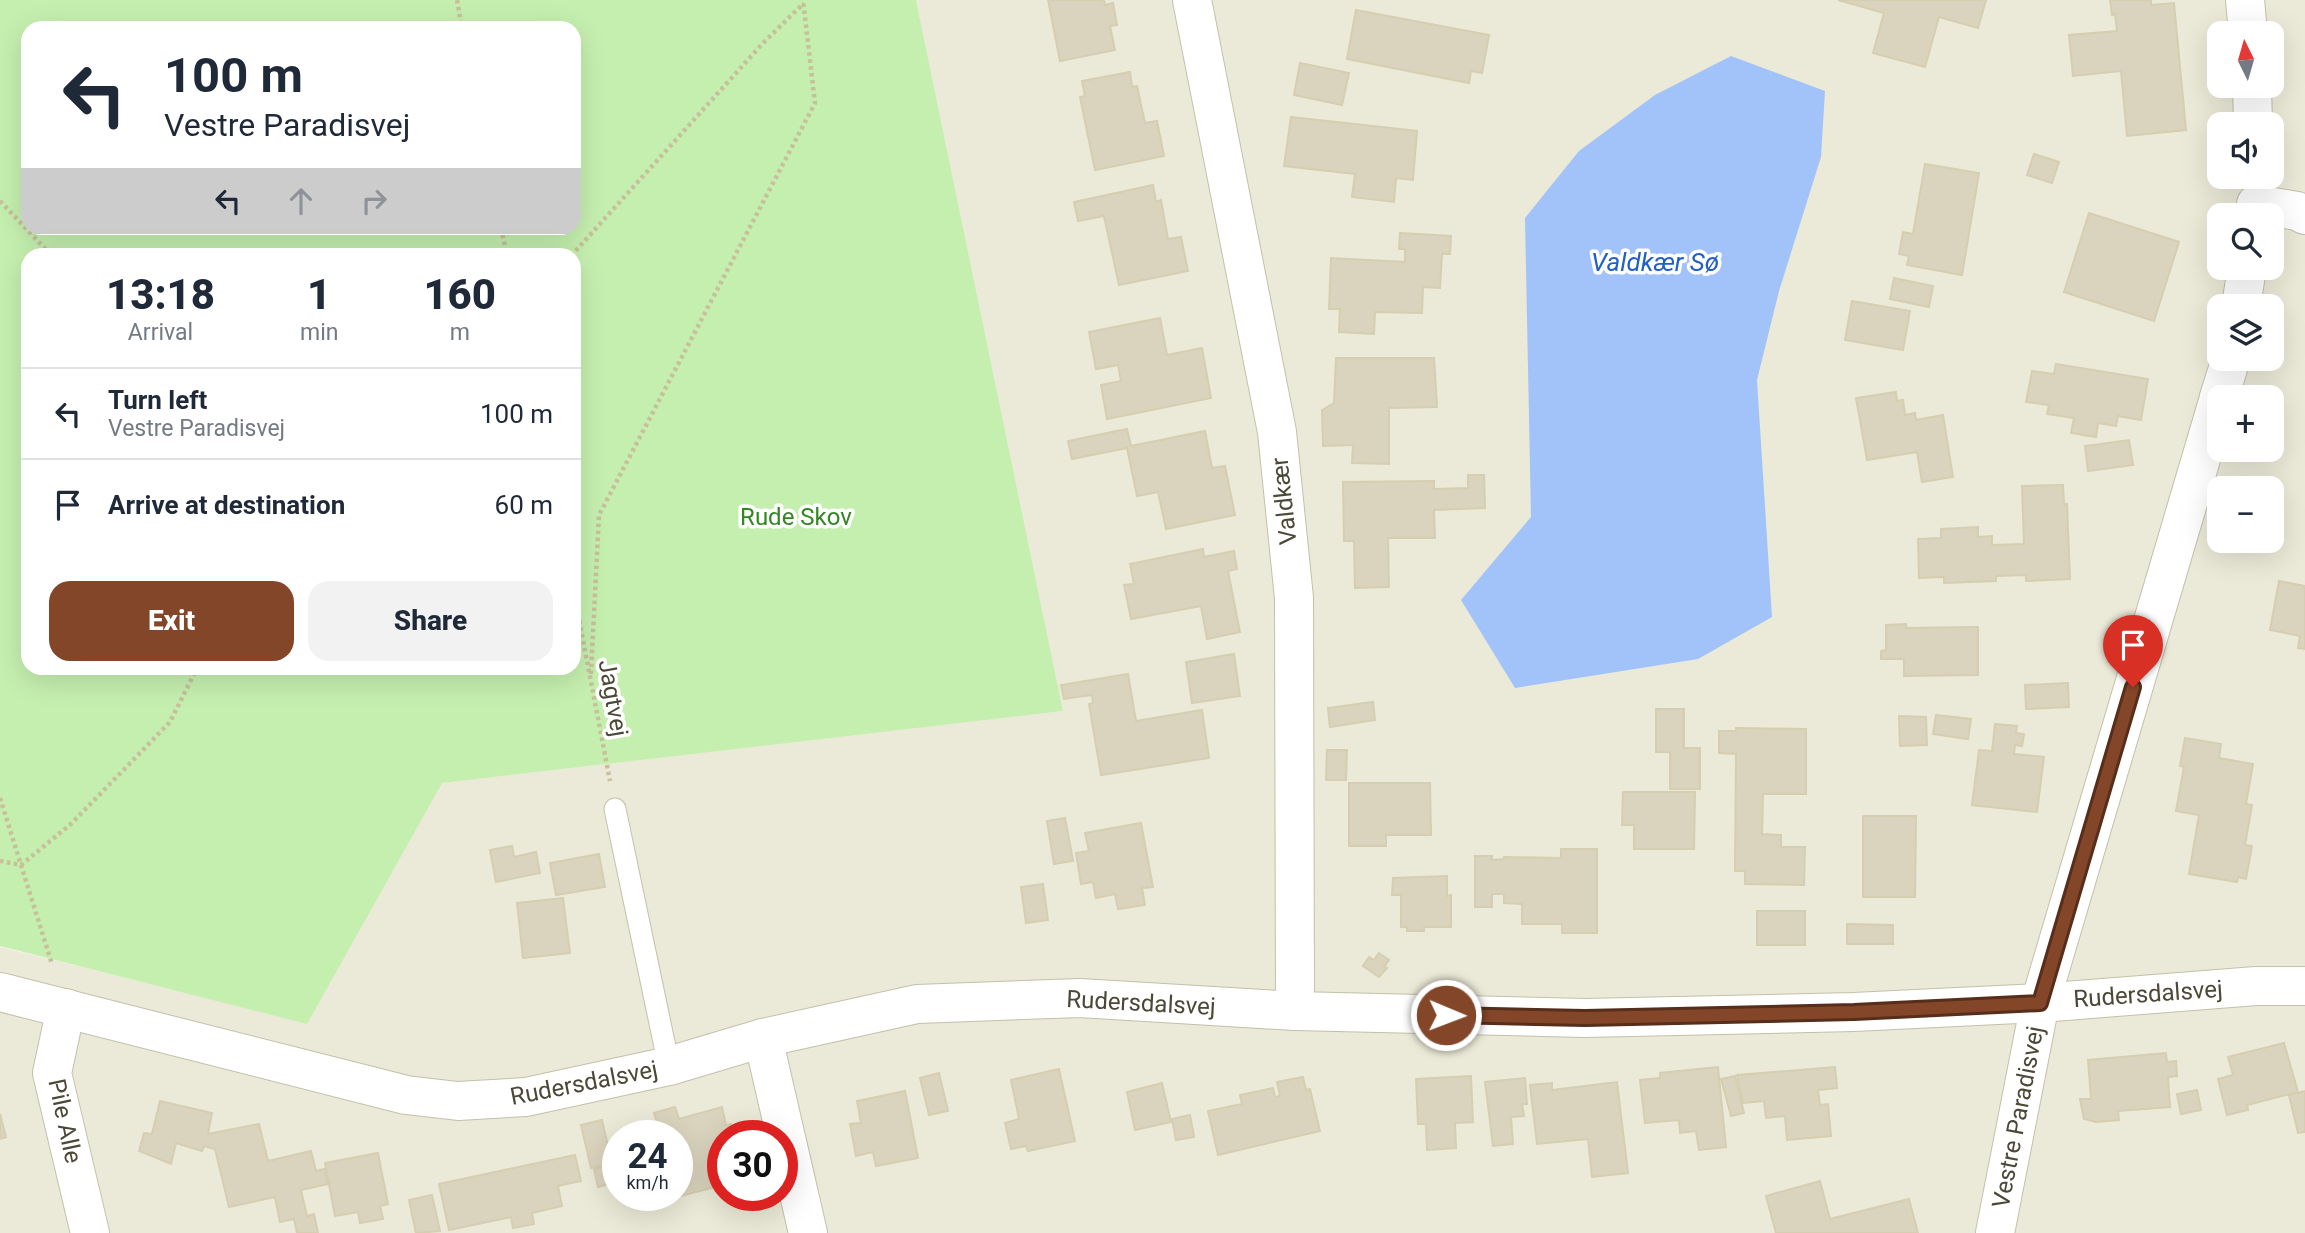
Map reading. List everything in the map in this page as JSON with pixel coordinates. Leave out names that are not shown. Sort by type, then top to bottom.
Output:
[{"type":"street","name":"Valdkær","points":[[1192,0],[1276,432],[1291,570],[1294,612],[1295,1011]]},
{"type":"street","points":[[2245,0],[2247,21]]},
{"type":"street","points":[[2255,199],[2305,215]]},
{"type":"street","name":"Vestre Paradisvej","points":[[1995,1233],[2040,1003],[2207,439]]},
{"type":"street","name":"Rudersdalsvej","points":[[0,992],[406,1095],[458,1101],[526,1097],[669,1066],[763,1038],[917,1004],[1080,998],[1295,1011],[1585,1018],[1854,1012],[2040,1003],[2256,986],[2305,986]]},
{"type":"street","name":"Pile Alle","points":[[66,1008],[52,1073],[90,1233]]},
{"type":"street","points":[[763,1038],[808,1233]]},
{"type":"lane","points":[[615,809],[669,1066]]},
{"type":"path","points":[[457,0],[461,21]]},
{"type":"path","points":[[578,248],[804,1]]},
{"type":"path","points":[[591,674],[598,515],[815,103],[804,1]]},
{"type":"path","points":[[0,201],[21,223]]},
{"type":"path","points":[[32,235],[44,248]]},
{"type":"path","name":"Jagtvej","points":[[581,626],[615,809]]},
{"type":"path","points":[[21,865],[72,823],[170,722],[194,675]]},
{"type":"path","points":[[0,798],[66,1008]]},
{"type":"path","points":[[0,861],[21,865]]},
{"type":"shaded area","points":[[916,0],[2305,0],[2305,1233],[0,1233],[0,947],[307,1023],[441,783],[1063,711]]},
{"type":"green space","name":"Rude Skov","points":[[0,0],[916,0],[1063,711],[442,783],[307,1024],[0,946]]},
{"type":"water","name":"Valdkær Sø","points":[[1731,56],[1825,91],[1821,157],[1779,291],[1757,380],[1772,617],[1698,659],[1515,688],[1461,600],[1531,517],[1525,218],[1579,151],[1655,95]]},
{"type":"building","points":[[1048,0],[1104,0],[1105,5],[1113,3],[1117,25],[1110,26],[1115,50],[1060,61]]},
{"type":"building","points":[[1838,0],[1986,0],[1978,28],[1939,17],[1925,67],[1873,53],[1884,13]]},
{"type":"building","points":[[2110,0],[2151,0],[2151,5],[2174,3],[2186,130],[2127,136],[2121,71],[2073,76],[2069,35],[2117,31]]},
{"type":"building","points":[[1356,10],[1489,35],[1482,73],[1471,71],[1469,83],[1347,59]]},
{"type":"building","points":[[1300,63],[1349,73],[1342,105],[1294,95]]},
{"type":"building","points":[[1130,72],[1132,87],[1137,86],[1145,123],[1157,121],[1164,156],[1095,170],[1080,97],[1085,96],[1082,81]]},
{"type":"building","points":[[1291,117],[1417,131],[1413,180],[1396,178],[1394,202],[1352,197],[1355,174],[1284,166]]},
{"type":"building","points":[[2034,154],[2059,162],[2052,183],[2027,175]]},
{"type":"building","points":[[1925,164],[1979,173],[1962,275],[1907,265],[1909,256],[1899,254],[1903,232],[1913,234]]},
{"type":"building","points":[[1153,185],[1156,202],[1161,200],[1168,239],[1181,237],[1188,271],[1119,285],[1104,216],[1078,221],[1074,202]]},
{"type":"building","points":[[2089,213],[2179,242],[2154,321],[2064,292]]},
{"type":"building","points":[[1400,233],[1451,236],[1450,254],[1442,254],[1440,288],[1423,287],[1422,313],[1375,312],[1374,334],[1339,332],[1340,309],[1329,309],[1331,258],[1405,262],[1405,249],[1399,249]]},
{"type":"building","points":[[1894,278],[1933,286],[1929,307],[1890,299]]},
{"type":"building","points":[[1852,301],[1910,311],[1903,350],[1845,340]]},
{"type":"building","points":[[1160,318],[1167,355],[1202,348],[1211,398],[1107,419],[1101,385],[1121,381],[1118,365],[1096,369],[1089,332]]},
{"type":"building","points":[[1336,358],[1434,358],[1437,407],[1389,408],[1389,464],[1352,463],[1353,445],[1323,446],[1322,410],[1334,403]]},
{"type":"building","points":[[2056,364],[2148,379],[2141,420],[2118,416],[2116,426],[2098,423],[2096,437],[2071,433],[2074,418],[2047,414],[2049,405],[2026,402],[2032,371],[2054,374]]},
{"type":"building","points":[[1896,392],[1897,401],[1903,400],[1905,415],[1915,413],[1916,420],[1943,415],[1953,477],[1922,482],[1917,452],[1867,460],[1856,398]]},
{"type":"building","points":[[1127,429],[1131,446],[1205,431],[1212,468],[1225,466],[1235,515],[1166,529],[1158,492],[1137,496],[1127,448],[1072,459],[1068,441]]},
{"type":"building","points":[[2129,440],[2133,465],[2088,471],[2085,446]]},
{"type":"building","points":[[1468,475],[1484,475],[1485,508],[1434,510],[1435,538],[1388,538],[1389,587],[1355,588],[1354,541],[1344,541],[1343,482],[1434,481],[1434,489],[1468,488]]},
{"type":"building","points":[[2063,485],[2064,504],[2067,504],[2070,579],[2026,581],[2026,575],[1996,576],[1996,581],[1944,583],[1944,577],[1919,578],[1918,539],[1941,538],[1941,529],[1978,527],[1978,537],[1992,536],[1992,545],[2024,544],[2022,486]]},
{"type":"building","points":[[1203,549],[1204,557],[1234,551],[1237,569],[1228,571],[1240,632],[1207,639],[1201,606],[1131,619],[1124,585],[1134,584],[1130,564]]},
{"type":"building","points":[[2279,581],[2305,586],[2305,649],[2298,648],[2300,636],[2270,630]]},
{"type":"building","points":[[1906,624],[1906,628],[1978,627],[1978,675],[1904,676],[1904,659],[1881,659],[1881,651],[1886,650],[1886,625]]},
{"type":"building","points":[[1234,654],[1240,696],[1192,703],[1186,662]]},
{"type":"building","points":[[1128,674],[1136,721],[1202,710],[1209,758],[1101,775],[1089,704],[1093,703],[1092,695],[1064,699],[1061,685]]},
{"type":"building","points":[[2068,683],[2069,707],[2026,709],[2025,685]]},
{"type":"building","points":[[1373,702],[1375,720],[1330,727],[1328,708]]},
{"type":"building","points":[[1656,709],[1684,709],[1684,748],[1700,748],[1700,789],[1670,789],[1670,752],[1656,752]]},
{"type":"building","points":[[1936,715],[1971,719],[1968,739],[1933,734]]},
{"type":"building","points":[[1899,716],[1926,717],[1927,745],[1900,746]]},
{"type":"building","points":[[1995,724],[2017,726],[2016,733],[2024,734],[2022,746],[2015,745],[2014,754],[2044,757],[2037,812],[1972,805],[1979,750],[1992,751]]},
{"type":"building","points":[[1736,728],[1806,729],[1806,794],[1763,794],[1762,834],[1781,835],[1781,847],[1805,847],[1804,885],[1745,884],[1745,871],[1735,871],[1736,754],[1719,753],[1719,731],[1736,731]]},
{"type":"building","points":[[2185,738],[2221,744],[2219,758],[2253,764],[2246,804],[2252,805],[2245,845],[2252,846],[2246,879],[2238,877],[2237,882],[2189,874],[2199,815],[2176,811],[2184,767],[2180,766]]},
{"type":"building","points":[[1327,750],[1347,750],[1346,780],[1326,780]]},
{"type":"building","points":[[1349,783],[1430,783],[1431,835],[1386,835],[1386,846],[1349,846]]},
{"type":"building","points":[[1623,792],[1695,792],[1694,849],[1634,849],[1634,825],[1622,825]]},
{"type":"building","points":[[1863,816],[1916,816],[1915,897],[1863,897]]},
{"type":"building","points":[[1065,818],[1073,861],[1054,864],[1047,821]]},
{"type":"building","points":[[1141,823],[1153,887],[1142,888],[1145,905],[1118,909],[1115,894],[1096,898],[1093,882],[1081,884],[1076,853],[1089,851],[1085,833]]},
{"type":"building","points":[[512,846],[514,857],[536,852],[540,873],[496,882],[490,850]]},
{"type":"building","points":[[1561,849],[1597,849],[1597,933],[1562,933],[1562,924],[1522,924],[1522,904],[1504,903],[1504,894],[1492,894],[1492,907],[1475,907],[1475,856],[1492,856],[1492,860],[1504,857],[1561,858]]},
{"type":"building","points":[[599,854],[605,887],[556,895],[550,863]]},
{"type":"building","points":[[1447,876],[1447,896],[1451,895],[1451,927],[1424,927],[1424,931],[1407,931],[1407,927],[1401,927],[1401,895],[1392,895],[1393,878]]},
{"type":"building","points":[[1043,884],[1048,920],[1026,923],[1021,887]]},
{"type":"building","points":[[563,898],[570,953],[523,958],[517,903]]},
{"type":"building","points":[[1757,911],[1805,911],[1805,945],[1757,945]]},
{"type":"building","points":[[1847,924],[1893,925],[1893,944],[1847,944]]},
{"type":"building","points":[[1379,953],[1389,960],[1384,967],[1387,968],[1379,977],[1363,966],[1369,957],[1374,960]]},
{"type":"building","points":[[2284,1043],[2298,1092],[2247,1105],[2248,1110],[2227,1115],[2218,1079],[2233,1075],[2228,1057]]},
{"type":"building","points":[[2166,1053],[2167,1062],[2176,1061],[2177,1076],[2168,1077],[2170,1107],[2118,1111],[2119,1120],[2096,1122],[2084,1119],[2080,1099],[2091,1099],[2088,1060]]},
{"type":"building","points":[[1718,1067],[1726,1147],[1699,1150],[1696,1131],[1680,1133],[1679,1120],[1645,1123],[1640,1080],[1660,1078],[1660,1073]]},
{"type":"building","points":[[1835,1067],[1837,1088],[1818,1090],[1820,1105],[1828,1104],[1831,1136],[1787,1140],[1785,1116],[1766,1118],[1764,1101],[1743,1103],[1737,1075]]},
{"type":"building","points":[[1059,1069],[1075,1141],[1028,1151],[1026,1146],[1011,1149],[1005,1123],[1019,1119],[1011,1080]]},
{"type":"building","points":[[939,1073],[948,1111],[929,1115],[920,1078]]},
{"type":"building","points":[[1471,1076],[1473,1122],[1455,1123],[1456,1148],[1427,1150],[1426,1124],[1418,1124],[1416,1079]]},
{"type":"building","points":[[1735,1076],[1744,1113],[1731,1116],[1721,1079]]},
{"type":"building","points":[[1303,1077],[1306,1090],[1310,1089],[1320,1131],[1218,1155],[1208,1111],[1242,1104],[1240,1095],[1273,1088],[1275,1097],[1280,1096],[1277,1082]]},
{"type":"building","points":[[1525,1078],[1527,1104],[1522,1104],[1524,1116],[1511,1117],[1513,1144],[1493,1146],[1485,1082]]},
{"type":"building","points":[[1617,1082],[1628,1173],[1592,1177],[1588,1139],[1537,1144],[1530,1085],[1552,1083],[1552,1090]]},
{"type":"building","points":[[1162,1083],[1171,1122],[1135,1130],[1127,1092]]},
{"type":"building","points":[[2197,1090],[2201,1110],[2181,1114],[2177,1094]]},
{"type":"building","points":[[905,1091],[918,1158],[876,1166],[873,1152],[856,1156],[850,1124],[861,1123],[857,1101]]},
{"type":"building","points":[[2305,1091],[2305,1132],[2298,1133],[2289,1095]]},
{"type":"building","points":[[160,1101],[212,1113],[208,1134],[259,1124],[268,1161],[311,1151],[316,1171],[324,1169],[328,1184],[301,1190],[307,1216],[314,1214],[318,1233],[297,1233],[294,1219],[280,1222],[275,1197],[229,1207],[215,1149],[204,1146],[202,1151],[176,1143],[171,1164],[139,1151],[144,1133],[152,1134]]},
{"type":"building","points":[[675,1107],[679,1119],[722,1107],[725,1120],[707,1120],[707,1189],[693,1193],[693,1120],[656,1120],[654,1113]]},
{"type":"building","points":[[0,1114],[6,1137],[0,1139]]},
{"type":"building","points":[[1190,1115],[1194,1137],[1176,1140],[1172,1119]]},
{"type":"building","points":[[602,1120],[602,1165],[591,1168],[581,1125]]},
{"type":"building","points":[[378,1153],[388,1204],[380,1206],[383,1219],[360,1223],[358,1212],[335,1216],[325,1163]]},
{"type":"building","points":[[575,1155],[581,1181],[558,1186],[562,1206],[532,1213],[534,1224],[513,1228],[511,1217],[449,1230],[439,1184]]},
{"type":"building","points":[[602,1167],[602,1186],[598,1187],[594,1169]]},
{"type":"building","points":[[1820,1181],[1830,1219],[1909,1199],[1918,1233],[1776,1233],[1766,1196]]},
{"type":"building","points":[[432,1195],[440,1231],[416,1233],[409,1200]]},
{"type":"route","points":[[1446,1015],[1585,1018],[1854,1012],[2040,1003],[2133,687]]}]
